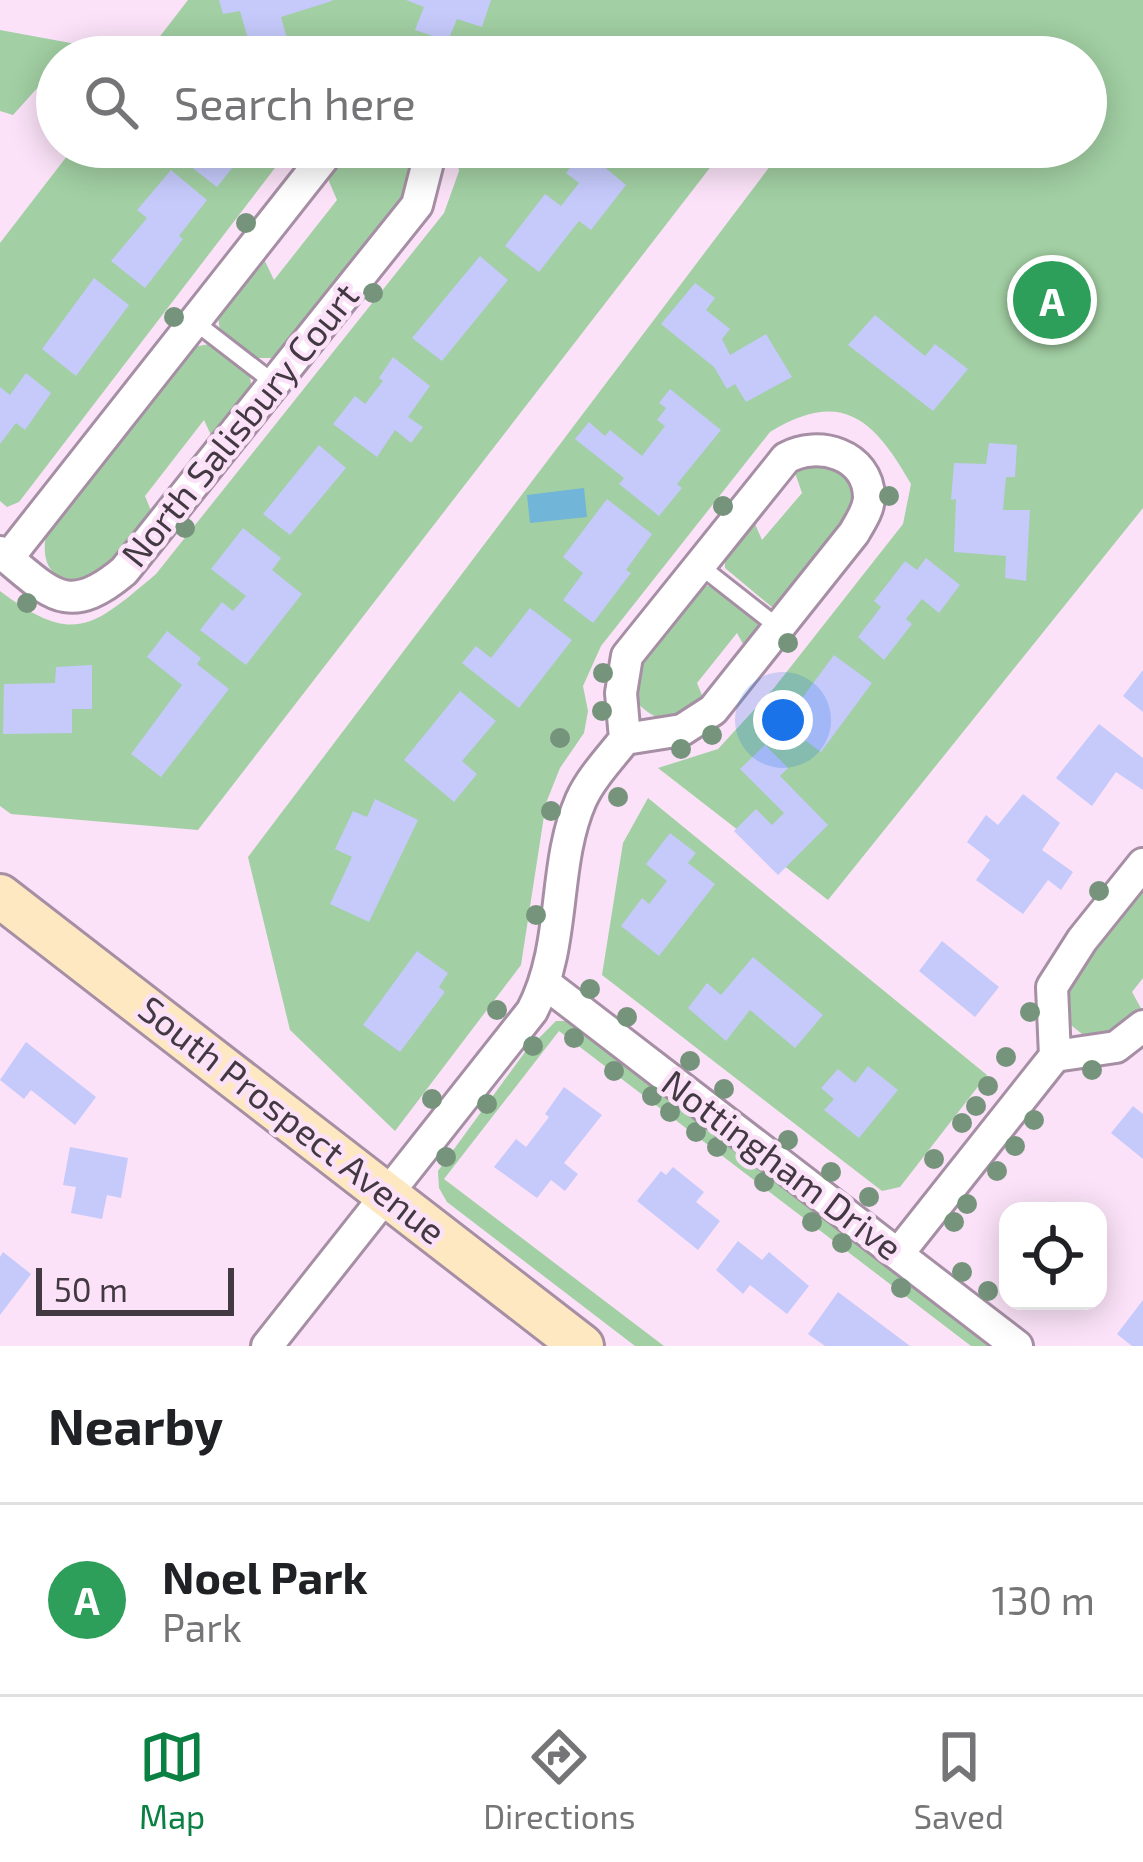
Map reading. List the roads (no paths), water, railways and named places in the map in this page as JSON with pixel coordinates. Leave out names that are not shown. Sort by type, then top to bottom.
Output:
[{"type":"main road","name":"South Prospect Avenue","points":[[0,896],[582,1346]]},
{"type":"street","name":"North Salisbury Court","points":[[316,168],[4,555],[61,596],[82,598],[102,590],[124,572],[417,205],[426,168]]},
{"type":"street","points":[[267,1346],[527,1019],[546,984],[581,799],[625,739],[621,693],[627,656],[791,454],[823,448],[848,459],[865,479],[869,494],[854,533],[698,722],[682,730],[625,739]]},
{"type":"street","points":[[1055,1056],[1052,987],[1082,940],[1143,864]]},
{"type":"street","name":"Nottingham Drive","points":[[546,984],[1017,1346]]},
{"type":"street","points":[[898,1254],[1055,1056],[1116,1047],[1143,1026]]},
{"type":"lane","points":[[195,322],[274,383]]},
{"type":"lane","points":[[699,565],[778,627]]},
{"type":"water","points":[[584,488],[587,517],[530,523],[527,495]]},
{"type":"place","name":"Noel Park","points":[[1052,300]]}]
